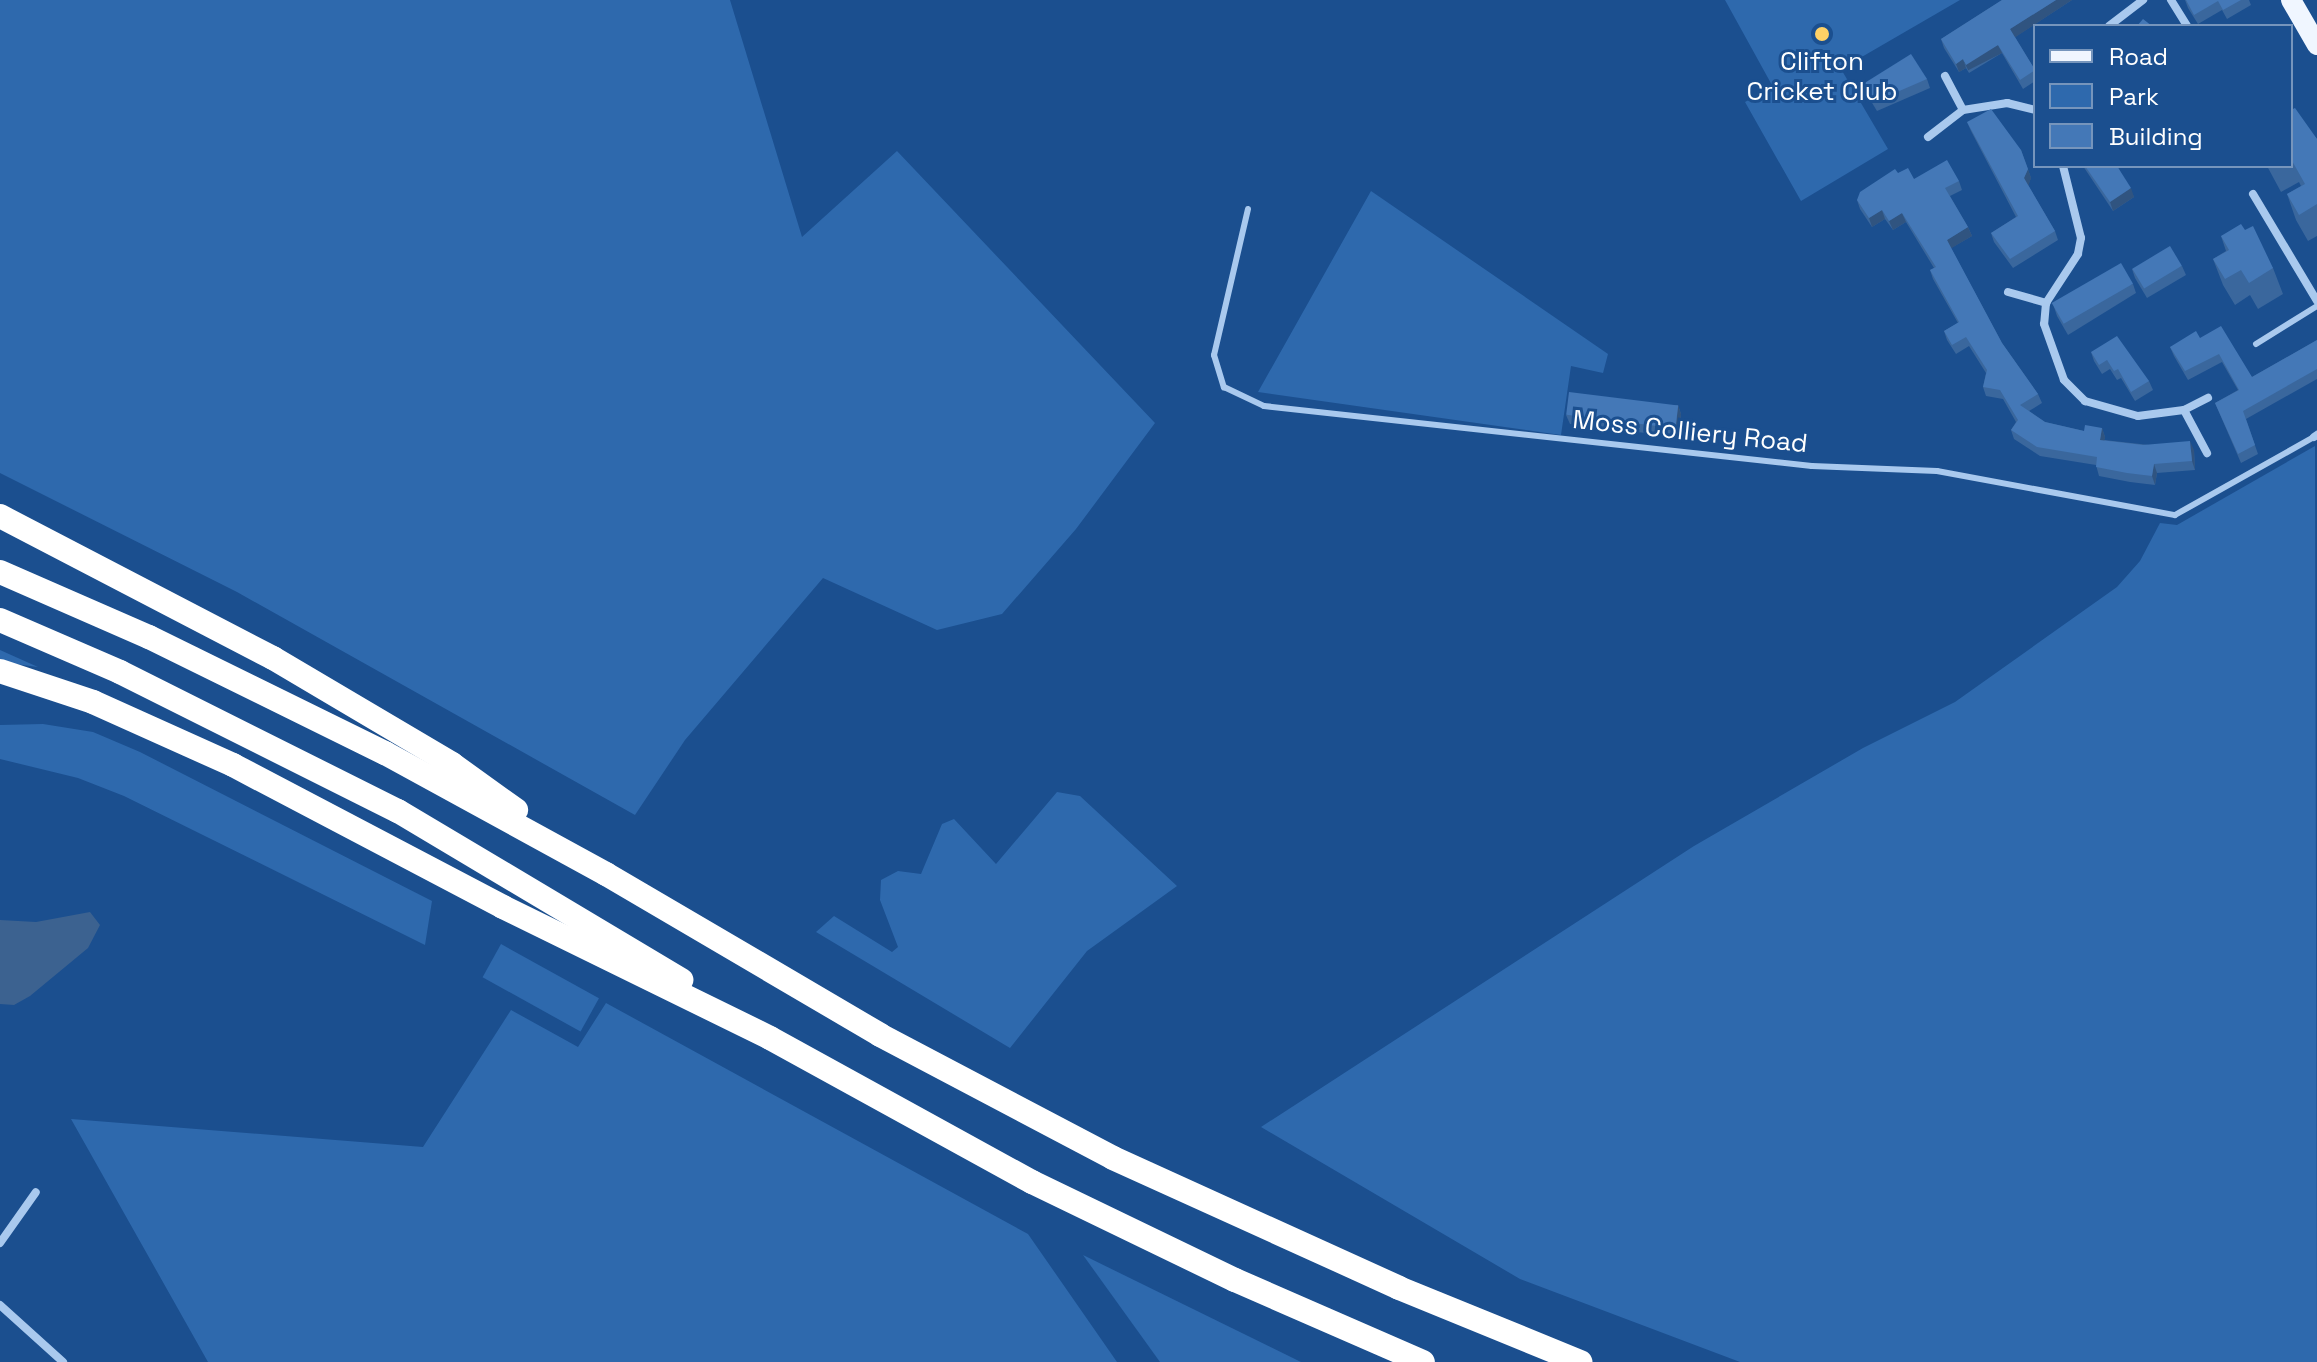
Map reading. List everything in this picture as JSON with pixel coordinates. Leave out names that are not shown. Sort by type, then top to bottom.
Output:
[{"type":"highway","points":[[0,516],[328,691],[452,764],[606,874]]},
{"type":"highway","points":[[0,572],[268,693],[606,874],[867,1028],[1067,1135],[1399,1288],[1580,1362]]},
{"type":"highway","points":[[0,620],[120,672],[398,811],[617,938],[770,1038]]},
{"type":"highway","points":[[0,671],[93,702],[233,765],[503,907],[770,1038],[1032,1182],[1235,1280],[1423,1362]]},
{"type":"main road","points":[[2297,2],[2317,45]]},
{"type":"street","points":[[2112,24],[2143,0]]},
{"type":"street","points":[[2171,0],[2186,24]]},
{"type":"street","points":[[1945,76],[1963,110]]},
{"type":"street","points":[[1928,137],[1963,110],[2007,103],[2033,110]]},
{"type":"street","points":[[2064,168],[2081,238],[2078,254],[2046,303],[2049,346],[2064,380],[2085,401],[2138,416],[2184,410],[2208,398]]},
{"type":"street","points":[[2253,194],[2317,304]]},
{"type":"street","points":[[2008,292],[2046,303]]},
{"type":"street","points":[[2184,410],[2207,453]]},
{"type":"street","points":[[0,1243],[36,1192]]},
{"type":"street","points":[[0,1305],[63,1362]]},
{"type":"lane","name":"Moss Colliery Road","points":[[1248,209],[1214,355],[1224,387],[1264,406],[1812,466],[1937,471],[2175,515],[2315,436]]},
{"type":"lane","points":[[2256,344],[2317,304]]},
{"type":"green space","points":[[0,0],[730,0],[802,237],[897,151],[1155,423],[1076,529],[1002,614],[937,630],[823,578],[685,740],[635,815],[237,592],[0,473]]},
{"type":"green space","points":[[1725,0],[1960,0],[1841,69],[1888,149],[1801,201],[1745,102],[1773,87]]},
{"type":"green space","points":[[1371,191],[1608,354],[1603,373],[1571,366],[1561,435],[1258,392]]},
{"type":"green space","points":[[2315,446],[2317,1362],[1740,1362],[1520,1279],[1261,1127],[1694,846],[1863,748],[1955,702],[2117,587],[2140,561],[2160,523],[2177,525]]},
{"type":"green space","points":[[0,650],[38,667],[0,662]]},
{"type":"green space","points":[[43,724],[93,732],[140,752],[432,901],[425,945],[124,796],[78,778],[0,759],[0,725]]},
{"type":"green space","points":[[1057,792],[1080,796],[1177,886],[1087,951],[1010,1048],[816,932],[834,916],[892,952],[898,947],[880,900],[881,880],[898,871],[921,874],[942,824],[954,819],[996,864]]},
{"type":"green space","points":[[501,944],[599,998],[581,1032],[483,977]]},
{"type":"green space","points":[[606,1003],[1028,1234],[1117,1362],[208,1362],[71,1119],[423,1147],[511,1010],[578,1047]]},
{"type":"green space","points":[[1083,1255],[1301,1362],[1160,1362]]},
{"type":"shaded area","points":[[90,912],[100,925],[88,948],[30,996],[14,1005],[0,1004],[0,920],[36,922]]},
{"type":"building","points":[[2002,0],[2056,0],[2010,29],[2033,67],[2033,71],[2020,80],[1998,45],[1966,65],[1963,59],[1956,64],[1941,39]]},
{"type":"building","points":[[2186,0],[2241,0],[2223,10],[2218,1],[2194,15]]},
{"type":"building","points":[[1911,54],[1927,79],[1874,102],[1863,84]]},
{"type":"building","points":[[1991,109],[2021,150],[2028,169],[2024,178],[2055,231],[2010,259],[1991,233],[2018,216],[1967,122]]},
{"type":"building","points":[[2293,109],[2317,139],[2317,204],[2299,215],[2287,194],[2305,184],[2293,163]]},
{"type":"building","points":[[1947,160],[1959,181],[1945,188],[1968,227],[1947,240],[2002,343],[2038,394],[2020,405],[2045,422],[2084,431],[2085,425],[2102,428],[2100,440],[2143,445],[2190,441],[2192,461],[2154,464],[2152,476],[2127,473],[2096,467],[2097,457],[2037,447],[2011,430],[2018,420],[2000,390],[1983,387],[1987,370],[1966,337],[1952,345],[1944,331],[1959,322],[1930,270],[1936,267],[1902,213],[1889,221],[1882,210],[1869,218],[1857,200],[1860,192],[1895,169],[1898,173],[1908,168],[1914,179]]},
{"type":"building","points":[[2086,168],[2118,168],[2131,188],[2110,202]]},
{"type":"building","points":[[2241,224],[2245,230],[2253,226],[2273,268],[2249,283],[2241,270],[2225,279],[2213,259],[2229,250],[2221,236]]},
{"type":"building","points":[[2170,246],[2182,266],[2144,288],[2132,269]]},
{"type":"building","points":[[2121,263],[2133,284],[2064,324],[2052,303]]},
{"type":"building","points":[[2221,326],[2252,377],[2317,340],[2317,369],[2243,411],[2255,445],[2238,454],[2215,403],[2239,390],[2219,354],[2185,371],[2170,347],[2196,331],[2200,338]]},
{"type":"building","points":[[2117,336],[2149,381],[2131,392],[2118,369],[2114,371],[2107,360],[2099,365],[2091,352]]},
{"type":"building","points":[[1569,392],[1678,405],[1675,428],[1566,415]]},
{"type":"place","name":"Clifton Cricket Club","points":[[1822,34]]}]
